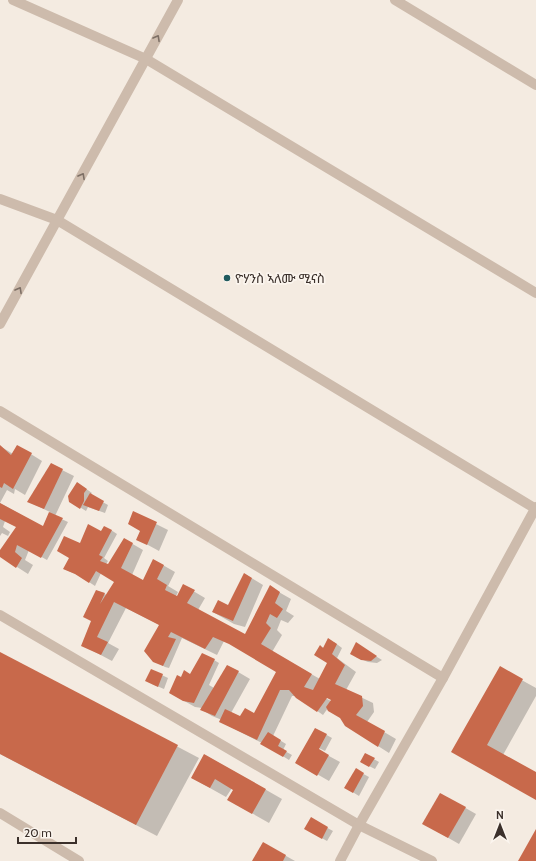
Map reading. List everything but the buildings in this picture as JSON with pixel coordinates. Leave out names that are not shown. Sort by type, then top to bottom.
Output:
[{"type":"street","points":[[13,0],[146,59],[536,294]]},
{"type":"street","points":[[0,324],[178,0]]},
{"type":"street","points":[[395,0],[536,85]]},
{"type":"street","points":[[0,199],[58,220],[536,508],[443,678],[359,824],[340,861]]},
{"type":"street","points":[[0,411],[443,678]]},
{"type":"street","points":[[0,615],[359,824],[432,861]]},
{"type":"street","points":[[0,813],[79,861]]},
{"type":"place","name":"ዮሃንስ ኣለሙ ሚናስ","points":[[227,278]]}]
